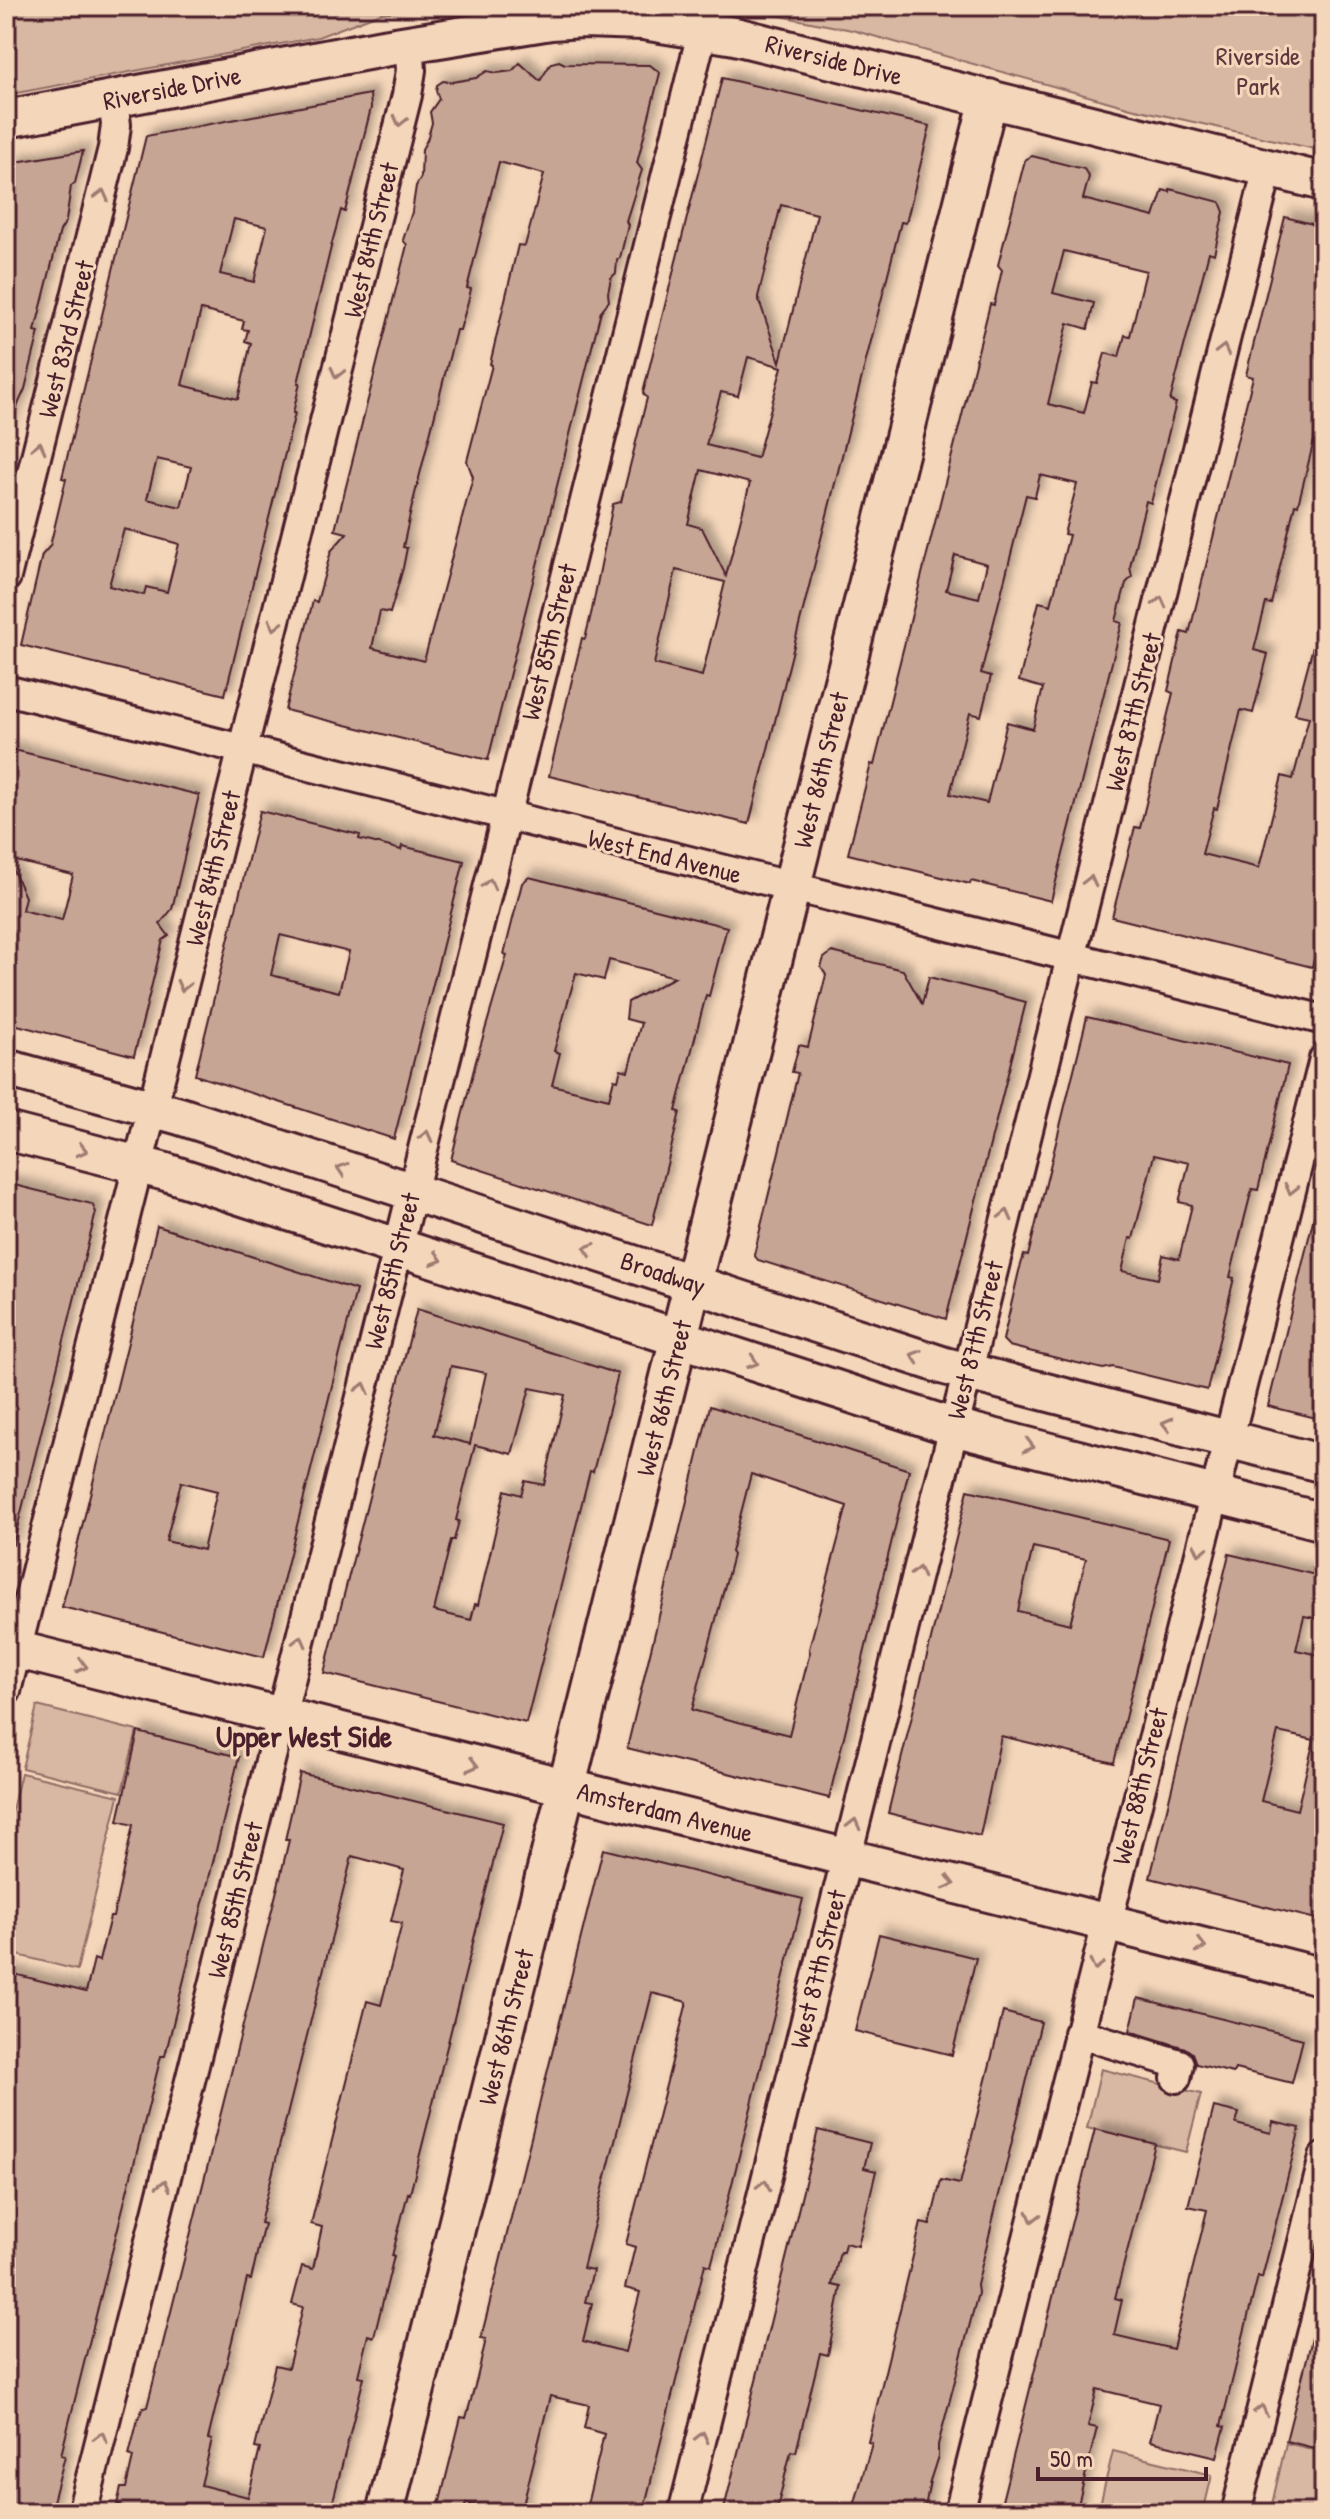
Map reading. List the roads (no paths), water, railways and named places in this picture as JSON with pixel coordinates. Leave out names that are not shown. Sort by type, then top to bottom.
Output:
[{"type":"main road","name":"Riverside Drive","points":[[6,119],[409,44],[551,21],[643,21],[703,29],[1324,182]]},
{"type":"main road","name":"West 86th Street","points":[[385,2513],[989,98]]},
{"type":"main road","name":"Broadway","points":[[6,1068],[152,1108],[967,1372],[1324,1464]]},
{"type":"main road","points":[[6,1131],[137,1164],[953,1427],[1324,1522]]},
{"type":"main road","name":"Amsterdam Avenue","points":[[11,1649],[1324,1977]]},
{"type":"street","name":"West 85th Street","points":[[82,2513],[703,29]]},
{"type":"street","name":"West 84th Street","points":[[6,1691],[11,1649],[152,1108],[407,95],[411,70],[409,44]]},
{"type":"street","name":"West 83rd Street","points":[[6,577],[113,148],[116,125],[113,99]]},
{"type":"street","name":"West 87th Street","points":[[683,2513],[1268,168]]},
{"type":"street","name":"West End Avenue","points":[[6,690],[1324,1020]]},
{"type":"street","name":"West 88th Street","points":[[959,2513],[1324,1059]]},
{"type":"street","points":[[1078,2033],[1179,2064],[1176,2078]]},
{"type":"street","points":[[1236,2513],[1324,2157]]},
{"type":"district","name":"Upper West Side","points":[[304,1737]]},
{"type":"park label","name":"Riverside Park","points":[[1258,71]]}]
